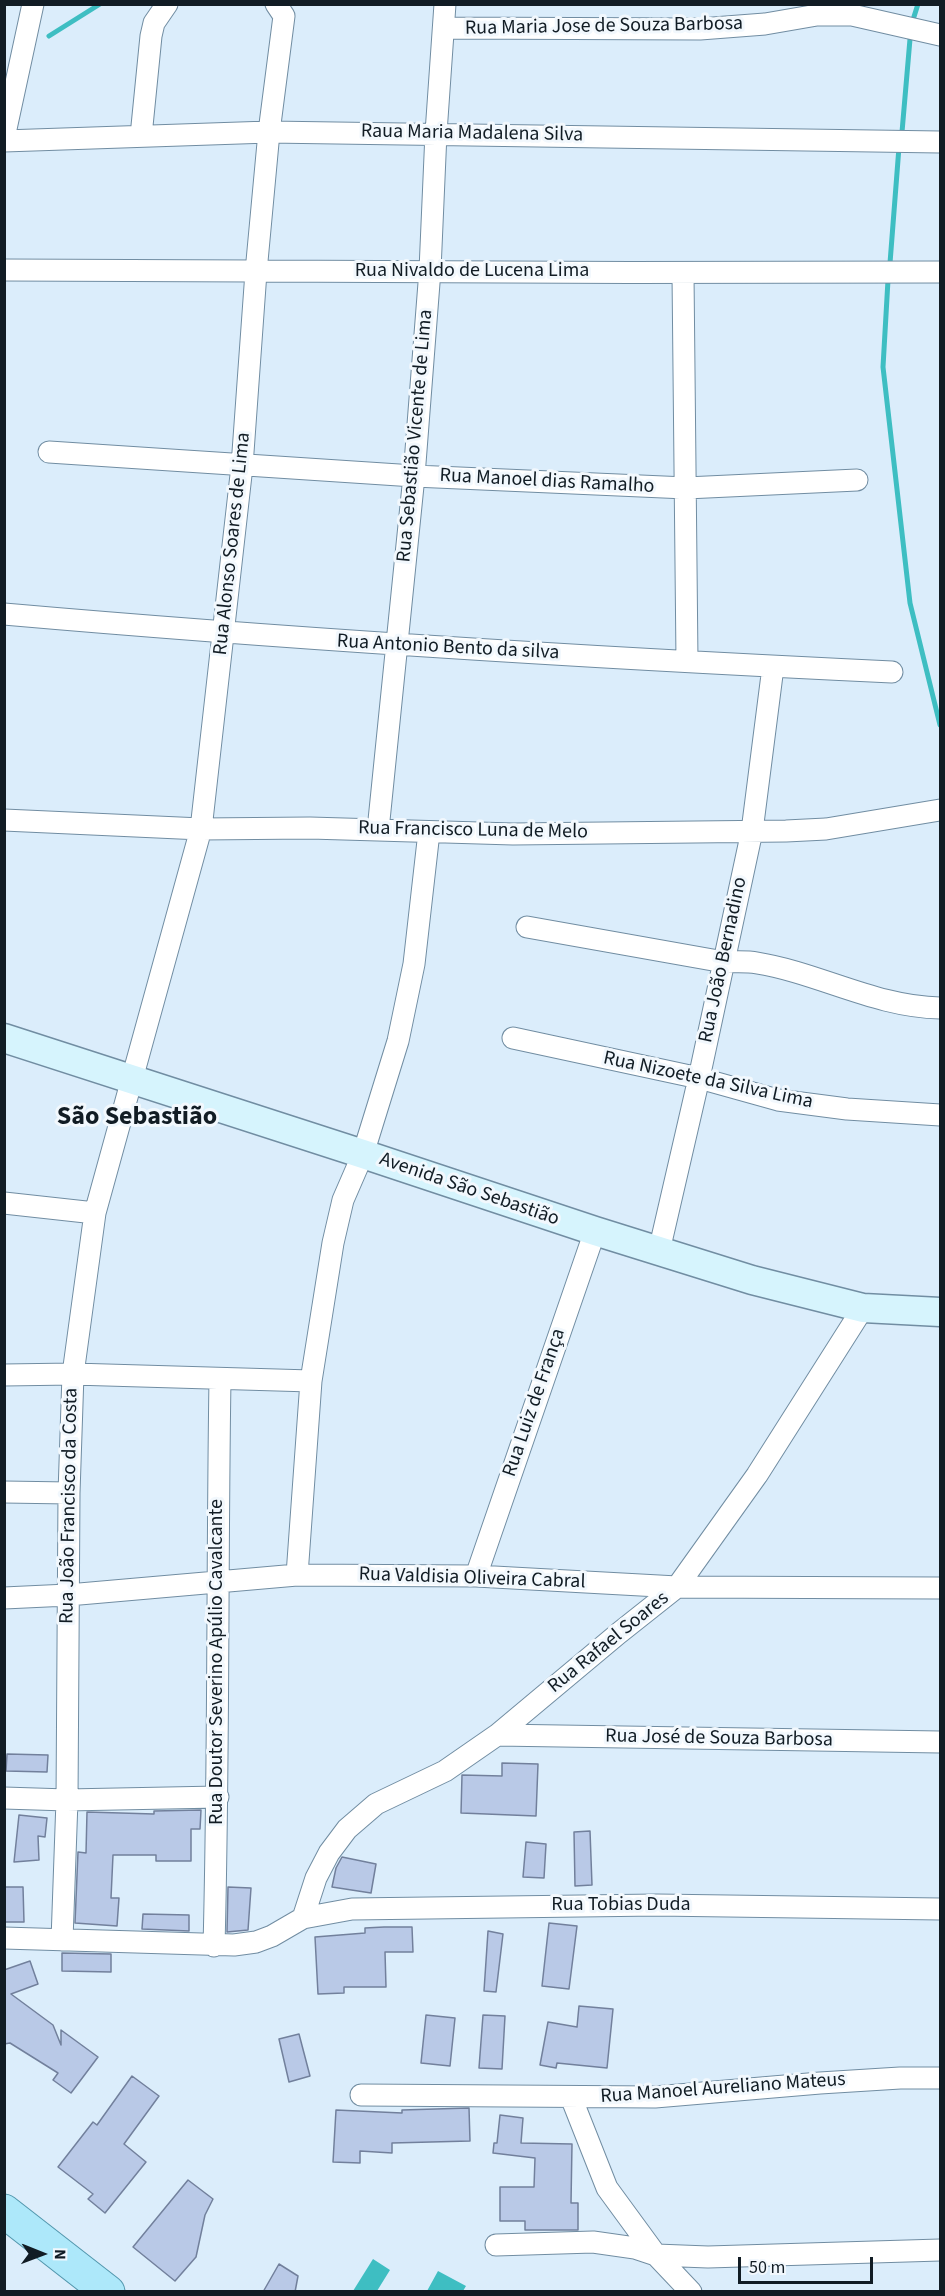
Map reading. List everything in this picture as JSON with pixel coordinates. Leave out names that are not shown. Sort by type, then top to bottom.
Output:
[{"type":"main road","name":"Avenida São Sebastião","points":[[4,1038],[132,1078],[595,1232],[773,1286],[863,1308],[940,1312]]},
{"type":"main road","points":[[4,2211],[108,2292]]},
{"type":"street","points":[[4,140],[33,4]]},
{"type":"street","points":[[141,136],[151,36],[154,23],[167,4]]},
{"type":"street","name":"Rua Alonso Soares de Lima","points":[[132,1078],[201,829],[225,633],[242,466],[269,132],[284,16],[276,4]]},
{"type":"street","name":"Rua Sebastião Vicente de Lima","points":[[378,830],[414,476],[430,270],[445,4]]},
{"type":"street","name":"Rua Maria Jose de Souza Barbosa","points":[[445,28],[700,29],[765,24],[838,14],[940,35]]},
{"type":"street","name":"Raua Maria Madalena Silva","points":[[4,140],[269,132],[940,142]]},
{"type":"street","name":"Rua Nivaldo de Lucena Lima","points":[[4,270],[256,272],[430,270],[683,274],[940,272]]},
{"type":"street","points":[[683,274],[687,661]]},
{"type":"street","name":"Rua Manoel dias Ramalho","points":[[49,452],[414,476],[686,488],[857,480]]},
{"type":"street","name":"Rua Antonio Bento da silva","points":[[4,614],[396,646],[892,672]]},
{"type":"street","name":"Rua João Bernadino","points":[[659,1251],[752,831],[773,667]]},
{"type":"street","name":"Rua Francisco Luna de Melo","points":[[4,820],[201,829],[310,828],[513,834],[826,829],[940,810]]},
{"type":"street","points":[[297,1575],[311,1381],[336,1233],[344,1200],[363,1154],[399,1041],[414,964],[429,832]]},
{"type":"street","points":[[528,927],[724,962],[755,962],[892,1002],[920,1008],[940,1008]]},
{"type":"street","name":"Rua Nizoete da Silva Lima","points":[[513,1038],[699,1078],[778,1100],[846,1109],[940,1115]]},
{"type":"street","name":"Rua João Francisco da Costa","points":[[62,1940],[67,1800],[69,1493],[73,1374],[95,1213],[132,1078]]},
{"type":"street","points":[[4,1203],[95,1213]]},
{"type":"street","name":"Rua Luiz de França","points":[[476,1575],[595,1232]]},
{"type":"street","name":"Rua Rafael Soares","points":[[303,1918],[316,1878],[329,1853],[347,1829],[376,1804],[445,1770],[497,1735],[619,1632],[677,1587],[757,1475],[863,1308]]},
{"type":"street","points":[[4,1375],[73,1374],[311,1381]]},
{"type":"street","name":"Rua Doutor Severino Apúlio Cavalcante","points":[[214,1946],[218,1797],[217,1583],[220,1379]]},
{"type":"street","points":[[4,1492],[69,1493]]},
{"type":"street","name":"Rua Valdisia Oliveira Cabral","points":[[4,1598],[68,1595],[297,1575],[476,1575],[677,1587],[940,1588]]},
{"type":"street","name":"Rua José de Souza Barbosa","points":[[497,1735],[940,1742]]},
{"type":"street","points":[[4,1798],[67,1800],[218,1797]]},
{"type":"street","name":"Rua Tobias Duda","points":[[4,1938],[214,1946],[256,1942],[272,1936],[303,1918],[352,1909],[657,1905],[940,1909]]},
{"type":"street","name":"Rua Manoel Aureliano Mateus","points":[[361,2095],[655,2097],[820,2083],[940,2078]]},
{"type":"street","points":[[571,2097],[607,2188],[656,2255],[691,2292]]},
{"type":"street","points":[[496,2245],[593,2242],[625,2246],[656,2255],[768,2256],[940,2250]]},
{"type":"water","points":[[373,2259],[390,2270],[377,2291],[353,2291]]},
{"type":"water","points":[[438,2271],[466,2286],[463,2291],[427,2291]]},
{"type":"building","points":[[7,1754],[48,1755],[47,1772],[6,1771]]},
{"type":"building","points":[[502,1763],[538,1764],[536,1816],[461,1813],[462,1775],[502,1776]]},
{"type":"building","points":[[201,1810],[200,1829],[191,1829],[191,1861],[156,1861],[156,1855],[113,1855],[111,1898],[119,1898],[117,1926],[75,1923],[78,1852],[86,1853],[87,1812],[154,1814],[154,1811]]},
{"type":"building","points":[[19,1815],[47,1818],[45,1837],[38,1836],[39,1860],[14,1862]]},
{"type":"building","points":[[590,1831],[592,1885],[575,1886],[574,1832]]},
{"type":"building","points":[[526,1842],[546,1844],[544,1878],[523,1877]]},
{"type":"building","points":[[342,1857],[376,1864],[371,1893],[332,1887],[336,1868]]},
{"type":"building","points":[[4,1887],[23,1887],[24,1922],[4,1922]]},
{"type":"building","points":[[228,1887],[251,1888],[248,1930],[227,1932]]},
{"type":"building","points":[[143,1914],[189,1915],[189,1931],[142,1929]]},
{"type":"building","points":[[549,1923],[577,1926],[569,1989],[542,1986]]},
{"type":"building","points":[[412,1927],[413,1952],[385,1952],[386,1987],[344,1987],[344,1993],[318,1994],[315,1937],[365,1933],[365,1928]]},
{"type":"building","points":[[488,1931],[503,1934],[496,1992],[484,1991]]},
{"type":"building","points":[[62,1953],[111,1954],[111,1972],[62,1971]]},
{"type":"building","points":[[30,1961],[38,1984],[11,1994],[53,2025],[61,2045],[61,2030],[98,2057],[71,2093],[53,2080],[58,2073],[10,2043],[4,2044],[4,1970]]},
{"type":"building","points":[[579,2006],[613,2009],[607,2068],[557,2063],[556,2068],[540,2065],[548,2022],[577,2027]]},
{"type":"building","points":[[426,2015],[455,2018],[450,2066],[421,2063]]},
{"type":"building","points":[[483,2015],[505,2016],[502,2069],[479,2068]]},
{"type":"building","points":[[299,2034],[310,2076],[289,2082],[279,2039]]},
{"type":"building","points":[[132,2076],[159,2096],[124,2144],[146,2162],[105,2213],[88,2199],[93,2194],[58,2167],[93,2122],[97,2125]]},
{"type":"building","points":[[469,2108],[470,2141],[392,2143],[392,2153],[360,2151],[360,2163],[333,2162],[336,2110],[402,2113],[402,2110]]},
{"type":"building","points":[[500,2115],[523,2118],[521,2143],[572,2144],[571,2203],[578,2203],[578,2230],[525,2230],[525,2221],[500,2221],[500,2187],[534,2187],[535,2158],[493,2153],[494,2143],[497,2143]]},
{"type":"building","points":[[188,2180],[213,2199],[205,2215],[196,2257],[175,2281],[133,2247]]},
{"type":"building","points":[[279,2264],[298,2276],[295,2292],[263,2292]]},
{"type":"waterway","points":[[49,36],[100,4]]},
{"type":"waterway","points":[[912,23],[918,4]]},
{"type":"waterway","points":[[902,132],[910,39]]},
{"type":"waterway","points":[[890,263],[899,147]]},
{"type":"waterway","points":[[888,280],[883,367],[910,603],[940,725]]},
{"type":"district","name":"São Sebastião","points":[[137,1118]]}]
